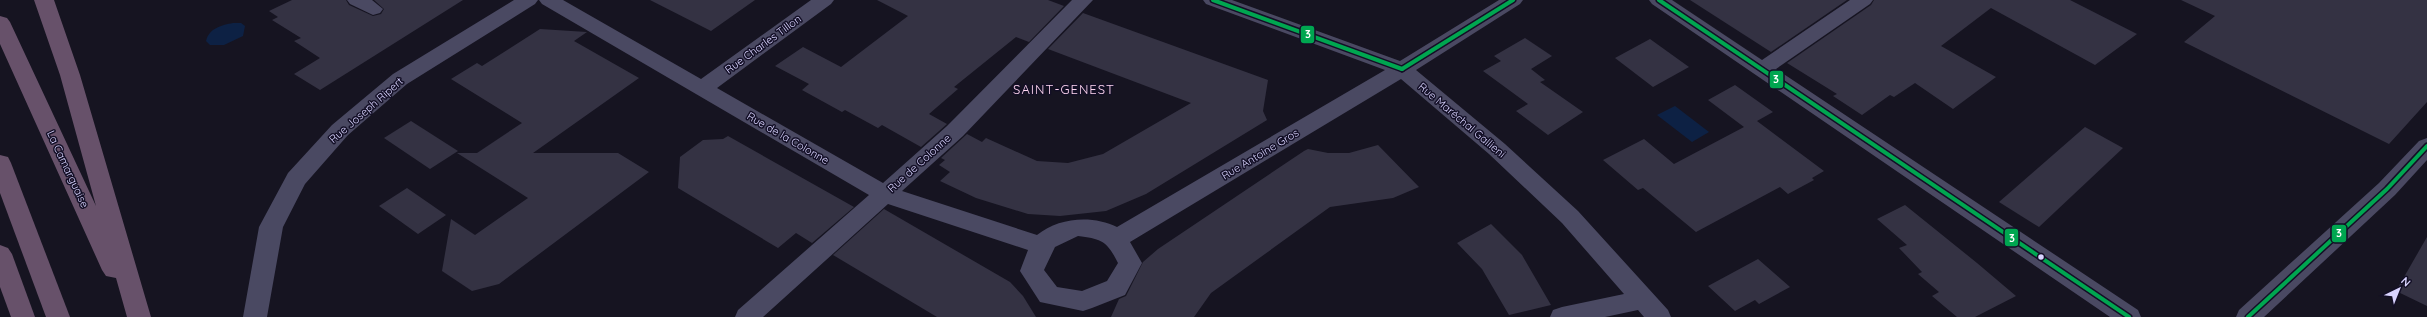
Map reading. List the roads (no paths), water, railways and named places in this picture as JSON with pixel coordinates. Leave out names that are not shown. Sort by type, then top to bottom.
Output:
[{"type":"highway","points":[[44,0],[70,75],[139,317]]},
{"type":"highway","name":"La Camarguaise","points":[[0,22],[135,317]]},
{"type":"highway","points":[[0,163],[58,317]]},
{"type":"highway","points":[[0,254],[24,317]]},
{"type":"street","name":"Rue Joseph Ripert","points":[[255,317],[271,227],[296,179],[340,130],[400,79],[528,0]]},
{"type":"street","name":"Rue de la Colonne","points":[[549,0],[885,194],[1040,245]]},
{"type":"street","name":"Rue Charles Tillon","points":[[702,88],[824,0]]},
{"type":"street","name":"Rue de Colonne","points":[[747,317],[955,131],[1083,0]]},
{"type":"street","name":"Rue Maréchal Gallieni","points":[[1213,0],[1402,69],[1497,149],[1570,217],[1659,317]]},
{"type":"street","name":"Rue Antoine Gros","points":[[1118,238],[1402,69],[1513,0]]},
{"type":"street","points":[[1659,0],[2129,317]]},
{"type":"street","points":[[1762,69],[1863,0]]},
{"type":"street","points":[[2248,317],[2387,189],[2427,146]]},
{"type":"street","points":[[1078,227],[1100,229],[1118,238],[1130,263],[1116,288],[1084,309],[1049,295],[1032,272],[1040,245],[1057,233],[1078,227]]},
{"type":"street","points":[[1562,317],[1643,299]]},
{"type":"water","points":[[233,23],[241,23],[245,26],[243,36],[224,45],[210,45],[206,41],[210,33],[216,28]]},
{"type":"water","points":[[1675,106],[1709,132],[1692,142],[1657,115]]},
{"type":"district","name":"SAINT-GENEST","points":[[1064,89]]}]
